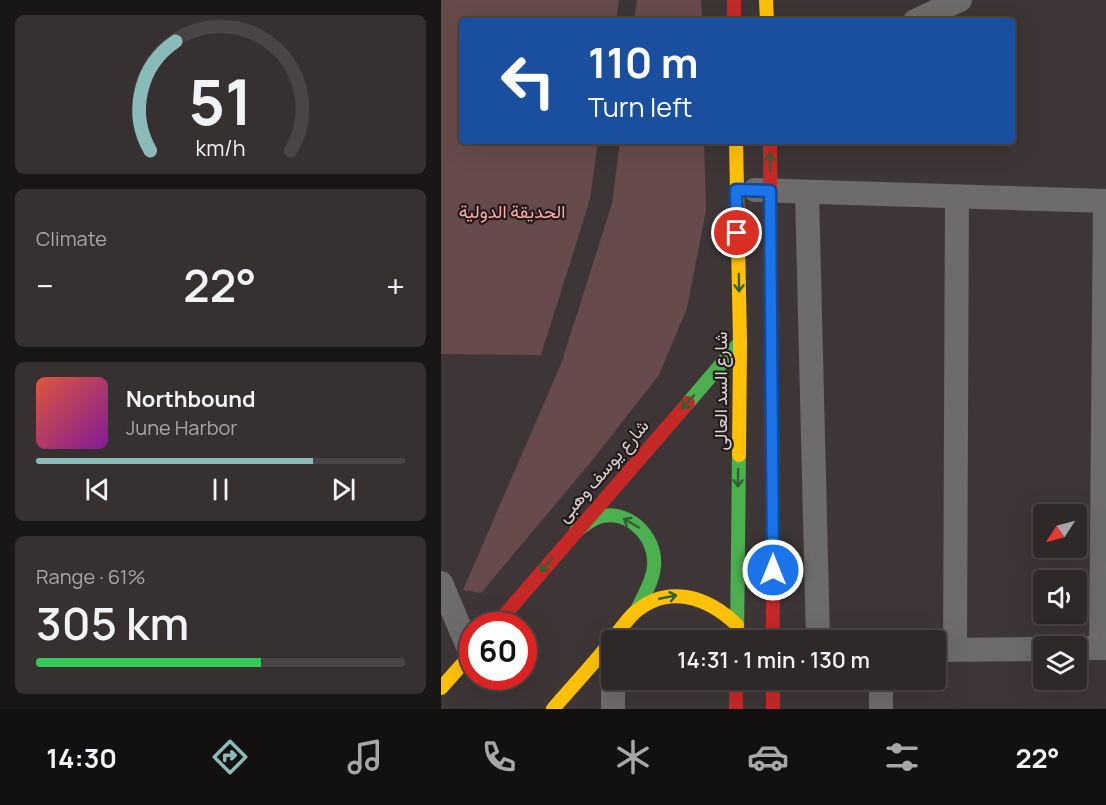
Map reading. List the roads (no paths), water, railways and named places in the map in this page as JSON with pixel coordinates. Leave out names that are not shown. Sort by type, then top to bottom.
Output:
[{"type":"main road","points":[[734,0],[734,18]]},
{"type":"main road","points":[[766,0],[767,18]]},
{"type":"main road","name":"شارع السد العالى","points":[[736,144],[740,342],[737,630]]},
{"type":"main road","points":[[770,144],[773,630]]},
{"type":"main road","name":"شارع يوسف وهبى","points":[[507,612],[740,342]]},
{"type":"main road","points":[[573,533],[597,518],[609,516],[628,520],[643,530],[654,552],[654,565],[637,610],[621,630]]},
{"type":"main road","points":[[637,610],[657,599],[679,595],[701,598],[721,609],[737,625]]},
{"type":"main road","points":[[553,709],[601,654]]},
{"type":"main road","points":[[441,688],[459,668]]},
{"type":"main road","points":[[736,690],[736,709]]},
{"type":"main road","points":[[773,690],[773,709]]},
{"type":"street","points":[[921,18],[960,0]]},
{"type":"street","points":[[736,190],[1105,201],[1095,648]]},
{"type":"street","points":[[807,193],[818,630]]},
{"type":"street","points":[[957,196],[946,649],[1033,649]]},
{"type":"street","points":[[441,583],[459,624]]},
{"type":"street","points":[[613,690],[613,709]]},
{"type":"street","points":[[881,690],[881,709]]},
{"type":"park label","name":"الحديقة الدولية","points":[[512,212]]}]
